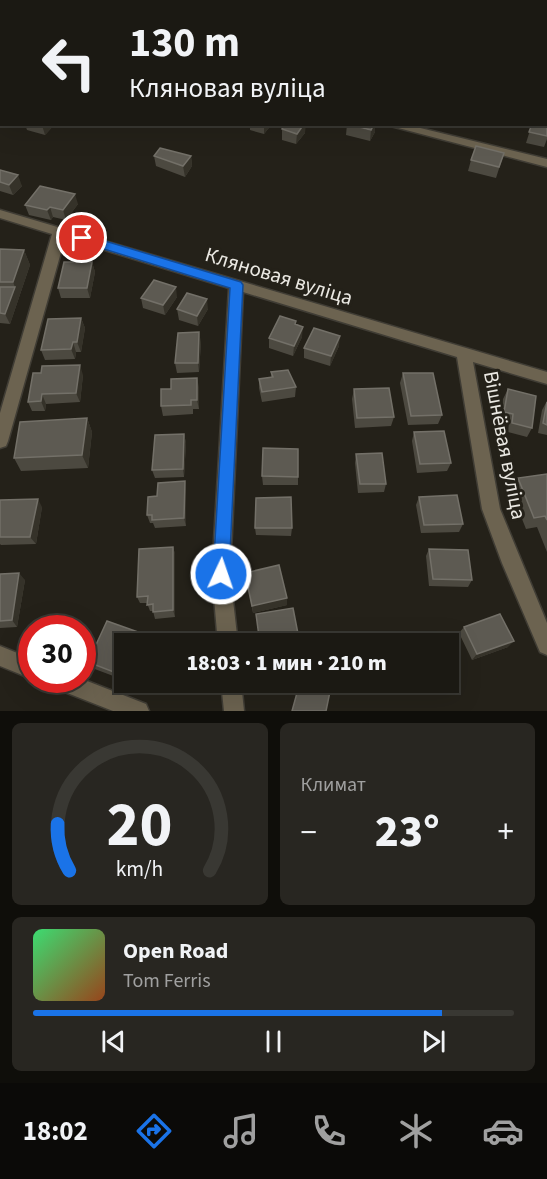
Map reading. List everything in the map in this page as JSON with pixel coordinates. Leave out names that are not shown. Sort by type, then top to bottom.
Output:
[{"type":"street","points":[[396,126],[547,163]]},
{"type":"street","name":"Кляновая вуліца","points":[[0,214],[547,378]]},
{"type":"street","points":[[0,441],[60,231]]},
{"type":"street","points":[[227,633],[221,574],[236,285]]},
{"type":"street","name":"Вішнёвая вуліца","points":[[464,352],[491,509],[511,563],[547,645]]},
{"type":"street","points":[[0,656],[18,663]]},
{"type":"street","points":[[93,693],[139,711]]},
{"type":"street","points":[[232,693],[234,711]]},
{"type":"building","points":[[284,126],[303,126],[297,134],[282,129]]},
{"type":"building","points":[[356,126],[373,126],[371,130]]},
{"type":"building","points":[[531,126],[547,126],[547,136],[529,132]]},
{"type":"building","points":[[476,146],[504,153],[499,167],[471,160]]},
{"type":"building","points":[[160,148],[191,156],[183,166],[154,156]]},
{"type":"building","points":[[0,170],[18,175],[9,185],[0,182]]},
{"type":"building","points":[[40,186],[75,194],[63,210],[50,207],[47,210],[25,205]]},
{"type":"building","points":[[0,249],[24,250],[13,282],[0,282]]},
{"type":"building","points":[[64,262],[92,262],[87,288],[58,288]]},
{"type":"building","points":[[154,280],[176,287],[163,305],[141,298]]},
{"type":"building","points":[[0,287],[15,287],[5,314],[0,313]]},
{"type":"building","points":[[187,293],[207,299],[197,316],[177,309]]},
{"type":"building","points":[[280,316],[296,321],[295,324],[303,327],[294,346],[269,338]]},
{"type":"building","points":[[81,318],[77,342],[73,342],[71,349],[41,350],[48,319]]},
{"type":"building","points":[[314,328],[340,336],[331,356],[304,348]]},
{"type":"building","points":[[199,332],[198,363],[175,363],[178,333]]},
{"type":"building","points":[[80,365],[76,393],[42,394],[41,401],[28,402],[33,373],[41,373],[42,366]]},
{"type":"building","points":[[288,370],[296,387],[262,392],[259,379],[273,377],[271,372]]},
{"type":"building","points":[[403,373],[433,373],[442,415],[411,416]]},
{"type":"building","points":[[197,378],[197,400],[191,400],[191,405],[161,406],[161,389],[171,389],[171,379]]},
{"type":"building","points":[[389,388],[394,417],[357,418],[354,389]]},
{"type":"building","points":[[508,389],[536,396],[532,428],[512,423],[513,414],[504,412]]},
{"type":"building","points":[[547,402],[547,425],[543,423]]},
{"type":"building","points":[[87,418],[82,455],[14,458],[20,422]]},
{"type":"building","points":[[444,431],[451,463],[420,464],[414,432]]},
{"type":"building","points":[[184,434],[183,469],[152,470],[155,435]]},
{"type":"building","points":[[263,448],[298,449],[298,477],[262,476]]},
{"type":"building","points":[[382,453],[386,484],[360,484],[356,454]]},
{"type":"building","points":[[547,474],[547,520],[545,516],[534,518],[518,478]]},
{"type":"building","points":[[185,481],[184,518],[152,520],[152,515],[147,515],[148,497],[157,496],[158,483]]},
{"type":"building","points":[[457,495],[463,524],[424,525],[419,497]]},
{"type":"building","points":[[291,497],[292,528],[255,528],[256,498]]},
{"type":"building","points":[[38,499],[30,537],[0,537],[0,500]]},
{"type":"building","points":[[173,547],[173,610],[153,612],[153,604],[147,605],[148,596],[137,597],[139,549]]},
{"type":"building","points":[[429,549],[468,550],[472,580],[433,579]]},
{"type":"building","points":[[279,565],[287,598],[252,606],[245,573]]},
{"type":"building","points":[[19,573],[12,620],[0,621],[0,574]]},
{"type":"building","points":[[293,608],[298,633],[259,633],[256,614]]},
{"type":"building","points":[[500,614],[514,641],[477,654],[464,627]]},
{"type":"building","points":[[107,621],[138,632],[114,633],[114,672],[96,665],[96,645]]},
{"type":"building","points":[[297,693],[330,693],[326,711],[292,711]]},
{"type":"route","points":[[82,238],[236,285],[221,574]]}]
